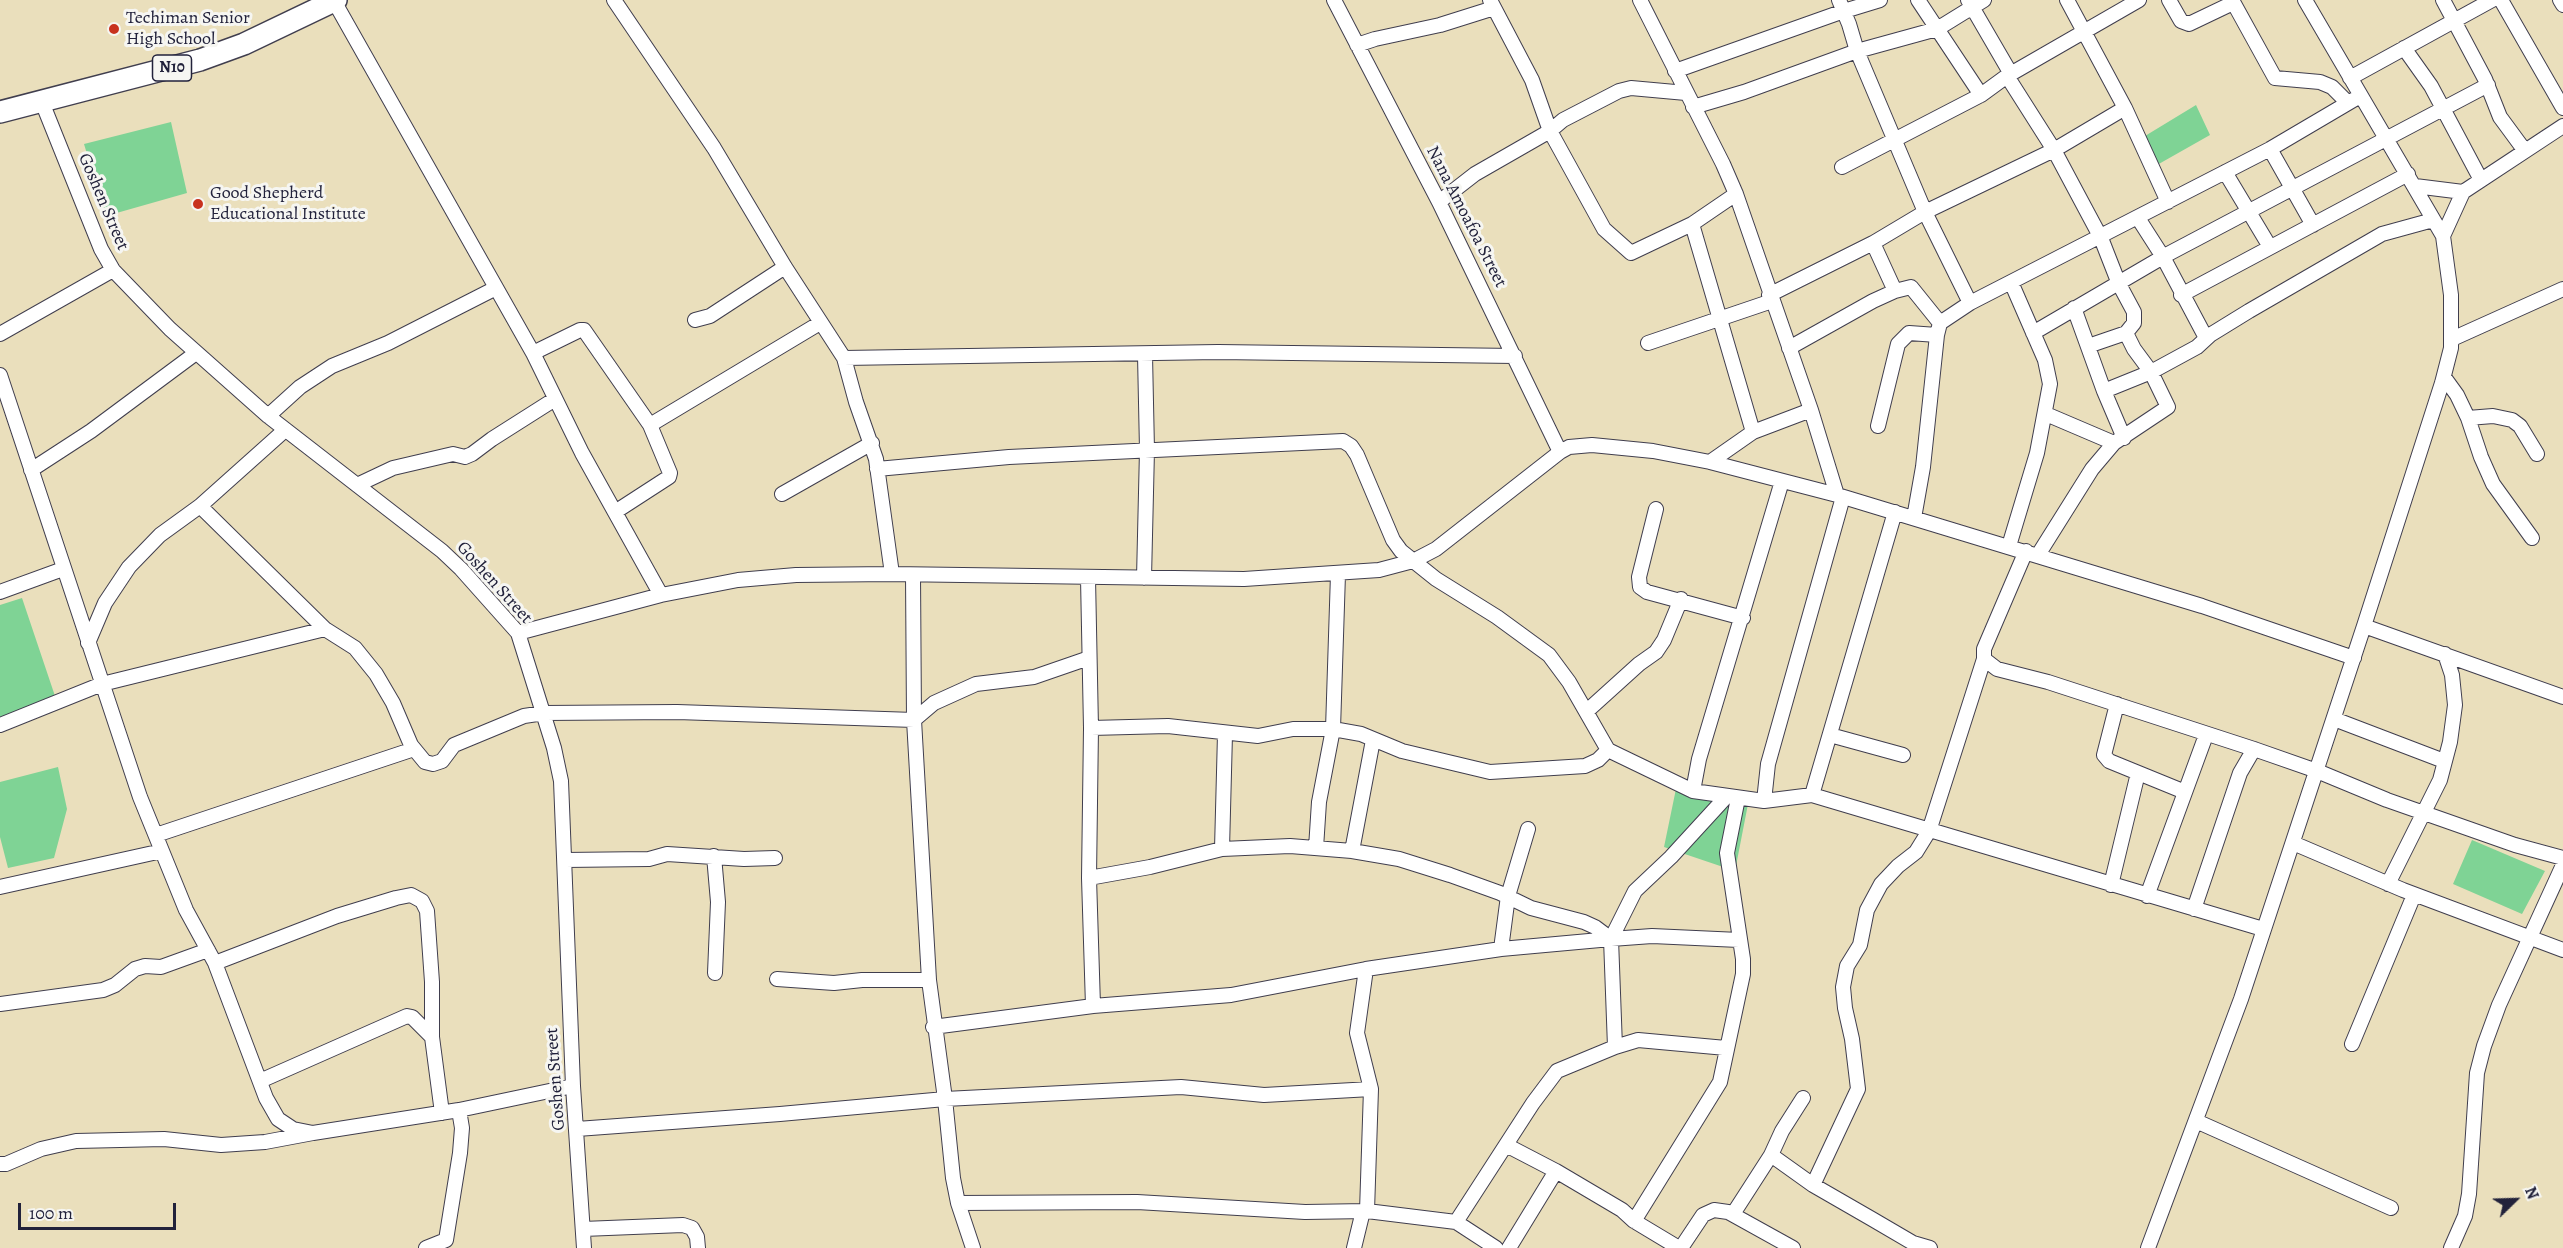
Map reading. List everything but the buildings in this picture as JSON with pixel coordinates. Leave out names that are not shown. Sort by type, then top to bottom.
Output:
[{"type":"highway","name":"N10","points":[[0,112],[200,60],[244,44],[335,1]]},
{"type":"street","points":[[614,0],[714,148],[785,267],[844,358],[878,468],[892,574]]},
{"type":"street","name":"Nana Amoafoa Street","points":[[1334,0],[1440,201],[1560,452]]},
{"type":"street","points":[[1640,0],[1736,194],[1840,496],[1830,549],[1817,584],[1778,736],[1768,764],[1764,801]]},
{"type":"street","points":[[1675,71],[1841,5],[1880,0]]},
{"type":"street","points":[[1918,0],[1981,95]]},
{"type":"street","points":[[2067,0],[2125,108],[2168,202]]},
{"type":"street","points":[[2169,0],[2181,21],[2189,24],[2232,2],[2275,78],[2320,82],[2332,87],[2348,103]]},
{"type":"street","points":[[2148,1248],[2241,999],[2444,377],[2452,339],[2451,288],[2442,236],[2305,0]]},
{"type":"street","points":[[2443,0],[2488,85],[2500,117],[2525,151]]},
{"type":"street","points":[[2350,78],[2492,0]]},
{"type":"street","points":[[2501,0],[2563,108]]},
{"type":"street","points":[[2560,0],[2563,5]]},
{"type":"street","points":[[335,1],[533,353],[555,399],[661,595]]},
{"type":"street","points":[[1693,107],[1744,92],[1857,51],[1937,29],[1974,2],[2009,75],[2054,150],[2100,238],[2135,317],[2126,333],[2088,346]]},
{"type":"street","points":[[1842,167],[1981,95],[2009,75],[2086,33],[2131,2]]},
{"type":"street","points":[[1358,45],[1375,39],[1440,25],[1492,4],[1532,80],[1550,131],[1604,229],[1631,253],[1692,224],[1736,194]]},
{"type":"street","points":[[1841,5],[1857,51],[1925,212],[1970,303]]},
{"type":"street","points":[[2404,48],[2432,87],[2481,180]]},
{"type":"street","points":[[2033,333],[2163,257],[2488,85]]},
{"type":"street","points":[[1440,201],[1475,174],[1550,131],[1563,120],[1619,91],[1631,88],[1686,93]]},
{"type":"street","points":[[1878,426],[1898,344],[1909,333],[1939,329],[1970,303],[2270,149],[2361,96]]},
{"type":"street","name":"Goshen Street","points":[[42,102],[101,249],[113,270],[170,329],[268,416],[442,551],[518,633],[544,713],[561,781],[566,860],[573,1086],[584,1248]]},
{"type":"street","points":[[1648,342],[1771,298],[1925,212],[2054,150],[2125,108]]},
{"type":"street","points":[[2442,236],[2463,192],[2563,126]]},
{"type":"street","points":[[2270,149],[2313,225]]},
{"type":"street","points":[[2225,172],[2270,247]]},
{"type":"street","points":[[2181,295],[2408,174]]},
{"type":"street","points":[[2415,186],[2463,192]]},
{"type":"street","points":[[2138,218],[2163,257],[2206,339]]},
{"type":"street","points":[[2104,391],[2151,372],[2198,347],[2248,310],[2382,234],[2433,220]]},
{"type":"street","points":[[1692,224],[1753,432]]},
{"type":"street","points":[[1873,243],[1895,291]]},
{"type":"street","points":[[695,320],[710,316],[785,267]]},
{"type":"street","points":[[0,334],[113,270]]},
{"type":"street","points":[[2009,546],[2032,472],[2046,414],[2050,384],[2045,360],[2011,282]]},
{"type":"street","points":[[1789,348],[1895,291],[1911,287],[1939,329],[1923,467],[1914,518]]},
{"type":"street","points":[[268,416],[300,387],[332,366],[388,344],[496,288]]},
{"type":"street","points":[[2452,339],[2563,289]]},
{"type":"street","points":[[2074,309],[2119,440]]},
{"type":"street","points":[[650,426],[820,323]]},
{"type":"street","points":[[533,353],[584,330],[650,426],[670,473],[669,477],[615,512]]},
{"type":"street","points":[[1813,1185],[1858,1089],[1843,987],[1847,966],[1860,945],[1866,910],[1881,884],[1898,866],[1916,852],[1929,831],[1984,659],[1984,649],[2032,553],[2092,469],[2119,440],[2168,407],[2151,372],[2134,349],[2126,333]]},
{"type":"street","points":[[844,358],[1145,355],[1218,352],[1515,356]]},
{"type":"street","points":[[31,470],[91,432],[196,353]]},
{"type":"street","points":[[1144,578],[1147,450],[1145,355]]},
{"type":"street","points":[[0,375],[5,411],[31,470],[140,797],[186,910],[215,963],[260,1081],[278,1119],[293,1129],[313,1132]]},
{"type":"street","points":[[2444,377],[2469,418],[2481,458],[2493,484],[2532,538]]},
{"type":"street","points":[[357,485],[377,473],[393,468],[453,454],[465,457],[472,454],[555,399]]},
{"type":"street","points":[[1710,462],[1753,432],[1811,410]]},
{"type":"street","points":[[2046,414],[2119,440]]},
{"type":"street","points":[[2469,418],[2493,416],[2512,420],[2520,426],[2537,454]]},
{"type":"street","points":[[88,643],[105,603],[129,567],[160,536],[200,506],[285,430]]},
{"type":"street","points":[[878,468],[1009,457],[1343,441],[1351,446],[1357,455],[1393,540],[1401,551],[1549,655],[1587,711],[1608,750],[1693,791],[1764,801],[1812,795],[2263,929]]},
{"type":"street","points":[[782,494],[872,443]]},
{"type":"street","points":[[518,633],[661,595],[738,580],[770,577],[892,574],[1244,579],[1379,570],[1413,561],[1436,549],[1560,452],[1569,447],[1592,446],[1653,451],[1710,462],[1840,496],[2202,606],[2354,658]]},
{"type":"street","points":[[1693,791],[1699,759],[1743,618],[1782,481]]},
{"type":"street","points":[[200,506],[325,629],[355,648],[376,674],[393,703],[414,749],[425,762],[434,764],[442,761],[454,746],[524,716],[544,713],[677,712],[915,720],[934,703],[976,684],[1034,677],[1089,658]]},
{"type":"street","points":[[1656,509],[1639,577],[1640,587],[1647,592],[1681,599],[1743,618]]},
{"type":"street","points":[[1812,795],[1895,513]]},
{"type":"street","points":[[0,592],[63,569]]},
{"type":"street","points":[[1316,848],[1319,802],[1334,729],[1338,574]]},
{"type":"street","points":[[913,575],[915,720],[928,980],[945,1099],[953,1178],[958,1203],[973,1248]]},
{"type":"street","points":[[1088,578],[1092,728],[1089,878],[1093,1006]]},
{"type":"street","points":[[1587,711],[1639,664],[1656,652],[1664,640],[1681,599]]},
{"type":"street","points":[[2364,626],[2563,697]]},
{"type":"street","points":[[0,724],[102,684],[325,629]]},
{"type":"street","points":[[2388,884],[2440,780],[2455,705],[2452,675],[2445,654]]},
{"type":"street","points":[[1984,659],[1997,669],[2048,682],[2254,749],[2317,771],[2387,800],[2515,845],[2563,858]]},
{"type":"street","points":[[2117,704],[2104,755],[2109,761],[2185,792]]},
{"type":"street","points":[[2334,719],[2444,761]]},
{"type":"street","points":[[1092,728],[1159,726],[1258,736],[1293,729],[1334,729],[1361,734],[1424,757],[1490,772],[1585,766],[1598,760],[1608,750]]},
{"type":"street","points":[[1222,849],[1225,734]]},
{"type":"street","points":[[1830,735],[1904,755]]},
{"type":"street","points":[[2147,896],[2206,735]]},
{"type":"street","points":[[1352,851],[1373,740]]},
{"type":"street","points":[[156,835],[414,749]]},
{"type":"street","points":[[2194,909],[2240,773],[2254,749]]},
{"type":"street","points":[[2110,885],[2138,773]]},
{"type":"street","points":[[1615,1047],[1611,939],[1635,891],[1732,797]]},
{"type":"street","points":[[1634,1221],[1720,1082],[1743,974],[1727,854],[1732,797]]},
{"type":"street","points":[[1501,949],[1508,896],[1528,829]]},
{"type":"street","points":[[2293,843],[2414,895],[2563,950]]},
{"type":"street","points":[[1089,878],[1150,867],[1222,849],[1256,846],[1352,851],[1399,860],[1508,896],[1531,908],[1584,922],[1611,939]]},
{"type":"street","points":[[0,887],[162,851]]},
{"type":"street","points":[[566,860],[649,859],[667,854],[744,859],[775,858]]},
{"type":"street","points":[[714,856],[718,902],[715,973]]},
{"type":"street","points":[[2451,1248],[2466,1216],[2477,1073],[2484,1046],[2563,865]]},
{"type":"street","points":[[215,963],[337,916],[411,895],[422,901],[427,911],[432,982],[432,1037],[442,1113]]},
{"type":"street","points":[[2352,1044],[2414,895]]},
{"type":"street","points":[[933,1027],[1093,1006],[1231,995],[1366,969],[1501,949],[1652,936],[1739,940]]},
{"type":"street","points":[[0,1005],[103,990],[115,985],[135,969],[145,966],[161,967],[208,950]]},
{"type":"street","points":[[1353,1248],[1365,1211],[1371,1089],[1357,1033],[1366,969]]},
{"type":"street","points":[[777,979],[834,983],[862,980],[928,980]]},
{"type":"street","points":[[260,1081],[407,1016],[412,1017],[432,1037]]},
{"type":"street","points":[[1456,1222],[1533,1103],[1557,1071],[1615,1047],[1638,1041],[1726,1048]]},
{"type":"street","points":[[0,1164],[6,1164],[41,1149],[76,1141],[164,1139],[222,1145],[264,1142],[313,1132],[459,1110],[573,1086]]},
{"type":"street","points":[[577,1129],[945,1099],[1181,1087],[1264,1095],[1371,1089]]},
{"type":"street","points":[[1732,1214],[1771,1155],[1782,1131],[1803,1098]]},
{"type":"street","points":[[426,1248],[449,1244],[462,1128],[459,1110]]},
{"type":"street","points":[[2196,1121],[2391,1208]]},
{"type":"street","points":[[1506,1145],[1622,1210],[1634,1221],[1680,1248],[1703,1215],[1714,1210],[1732,1214],[1792,1248]]},
{"type":"street","points":[[1771,1155],[1813,1185],[1913,1243],[1930,1248]]},
{"type":"street","points":[[1509,1248],[1556,1171]]},
{"type":"street","points":[[958,1203],[1137,1202],[1305,1212],[1365,1211],[1456,1222],[1496,1248]]},
{"type":"street","points":[[583,1228],[683,1225],[692,1228],[698,1248]]},
{"type":"green space","points":[[2196,105],[2210,135],[2157,165],[2145,136]]},
{"type":"green space","points":[[171,122],[187,193],[106,216],[84,144]]},
{"type":"green space","points":[[22,598],[57,702],[0,722],[0,605]]},
{"type":"green space","points":[[58,767],[67,809],[54,858],[8,868],[0,837],[0,782]]},
{"type":"green space","points":[[1677,784],[1748,804],[1735,871],[1664,847]]},
{"type":"green space","points":[[2472,840],[2545,871],[2522,914],[2453,884]]},
{"type":"place","name":"Techiman Senior High School","points":[[114,29]]},
{"type":"place","name":"Good Shepherd Educational Institute","points":[[198,204]]}]
